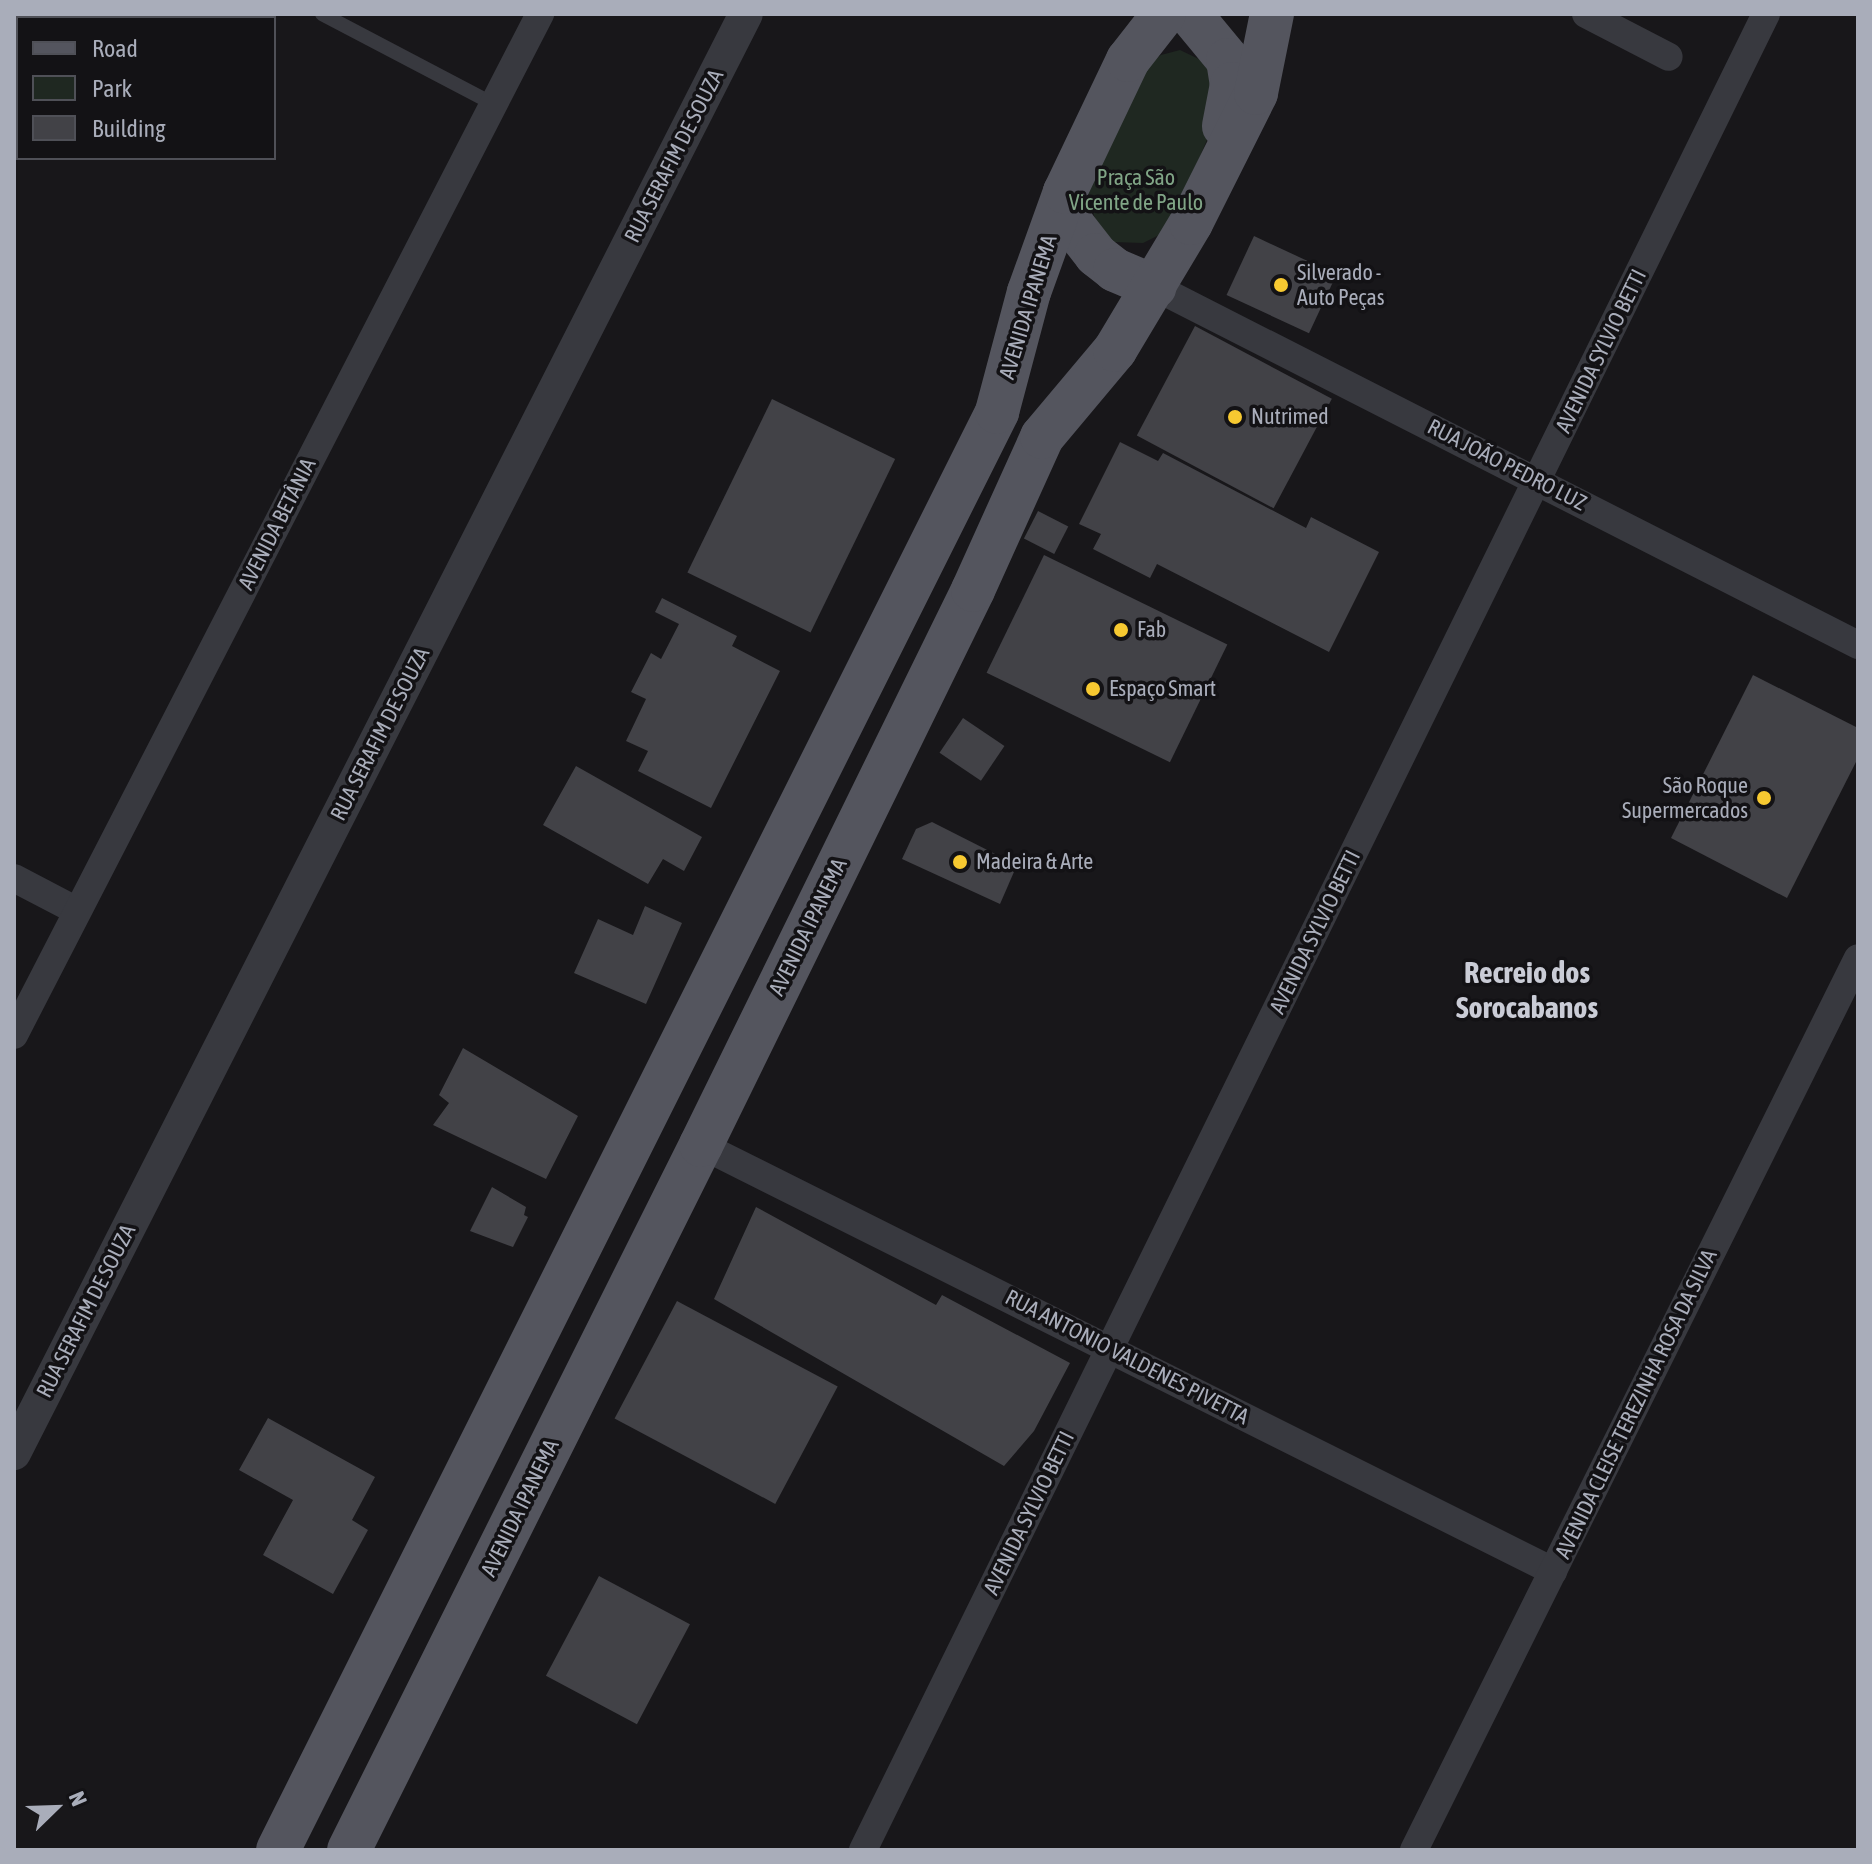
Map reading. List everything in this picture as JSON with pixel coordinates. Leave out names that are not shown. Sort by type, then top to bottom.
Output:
[{"type":"main road","name":"AVENIDA IPANEMA","points":[[278,1850],[997,412],[1029,292],[1065,192],[1128,60],[1164,14]]},
{"type":"main road","points":[[1190,14],[1228,60],[1232,84],[1225,124],[1191,223]]},
{"type":"main road","name":"AVENIDA IPANEMA","points":[[349,1850],[701,1145],[966,604],[1042,437],[1115,350],[1191,223],[1256,93],[1272,14]]},
{"type":"main road","points":[[1065,192],[1072,224],[1096,255],[1115,270],[1155,287]]},
{"type":"street","name":"AVENIDA BETÂNIA","points":[[14,1035],[540,14]]},
{"type":"street","name":"RUA SERAFIM DE SOUZA","points":[[14,1453],[746,14]]},
{"type":"street","points":[[1586,14],[1669,57]]},
{"type":"street","name":"AVENIDA SYLVIO BETTI","points":[[863,1850],[1766,14]]},
{"type":"street","name":"RUA JOÃO PEDRO LUZ","points":[[1155,287],[1858,645]]},
{"type":"street","points":[[14,878],[77,911]]},
{"type":"street","name":"AVENIDA CLEISE TEREZINHA ROSA DA SILVA","points":[[1414,1850],[1858,958]]},
{"type":"street","name":"RUA ANTONIO VALDENES PIVETTA","points":[[701,1145],[1553,1571]]},
{"type":"lane","points":[[322,14],[495,105]]},
{"type":"green space","name":"Praça São Vicente de Paulo","points":[[1180,50],[1205,62],[1216,84],[1217,116],[1169,230],[1143,243],[1113,242],[1097,226],[1086,186],[1142,70],[1161,55]]},
{"type":"building","name":"Silverado - Auto Peças","points":[[1254,236],[1336,274],[1309,333],[1227,295]]},
{"type":"building","name":"Nutrimed","points":[[1195,326],[1332,399],[1274,508],[1137,435]]},
{"type":"building","points":[[772,399],[895,459],[811,633],[687,572]]},
{"type":"building","points":[[1120,442],[1158,461],[1163,453],[1306,528],[1311,517],[1379,552],[1329,652],[1157,564],[1150,578],[1093,549],[1101,534],[1079,524]]},
{"type":"building","points":[[1038,511],[1068,526],[1054,554],[1024,539]]},
{"type":"building","points":[[1044,555],[1227,644],[1170,762],[987,673]]},
{"type":"building","points":[[662,598],[737,636],[732,646],[780,671],[711,808],[638,771],[648,751],[626,741],[646,699],[631,692],[651,653],[661,659],[679,624],[655,612]]},
{"type":"building","name":"São Roque Supermercados","points":[[1753,675],[1858,728],[1858,758],[1787,898],[1671,838]]},
{"type":"building","points":[[963,718],[1004,746],[981,781],[940,753]]},
{"type":"building","points":[[576,766],[702,837],[684,871],[663,859],[648,884],[543,825]]},
{"type":"building","name":"Madeira & Arte","points":[[932,822],[1017,865],[1000,904],[902,859],[916,829]]},
{"type":"building","points":[[645,906],[682,923],[646,1004],[574,973],[598,919],[633,935]]},
{"type":"building","points":[[463,1048],[578,1116],[546,1179],[433,1125],[449,1103],[439,1095]]},
{"type":"building","points":[[492,1187],[526,1207],[524,1215],[528,1217],[513,1247],[470,1231]]},
{"type":"building","points":[[756,1207],[936,1305],[942,1295],[1070,1363],[1034,1431],[1004,1466],[714,1299]]},
{"type":"building","points":[[677,1301],[838,1386],[775,1504],[615,1418]]},
{"type":"building","points":[[268,1418],[375,1477],[352,1520],[368,1530],[333,1594],[263,1555],[293,1500],[239,1470]]},
{"type":"building","points":[[599,1576],[690,1624],[637,1724],[546,1676]]},
{"type":"place","name":"Silverado - Auto Peças","points":[[1281,285]]},
{"type":"place","name":"Nutrimed","points":[[1235,417]]},
{"type":"place","name":"Fab","points":[[1121,630]]},
{"type":"place","name":"Espaço Smart","points":[[1093,689]]},
{"type":"place","name":"São Roque Supermercados","points":[[1764,798]]},
{"type":"place","name":"Madeira & Arte","points":[[960,862]]},
{"type":"district","name":"Recreio dos Sorocabanos","points":[[1527,989]]}]
